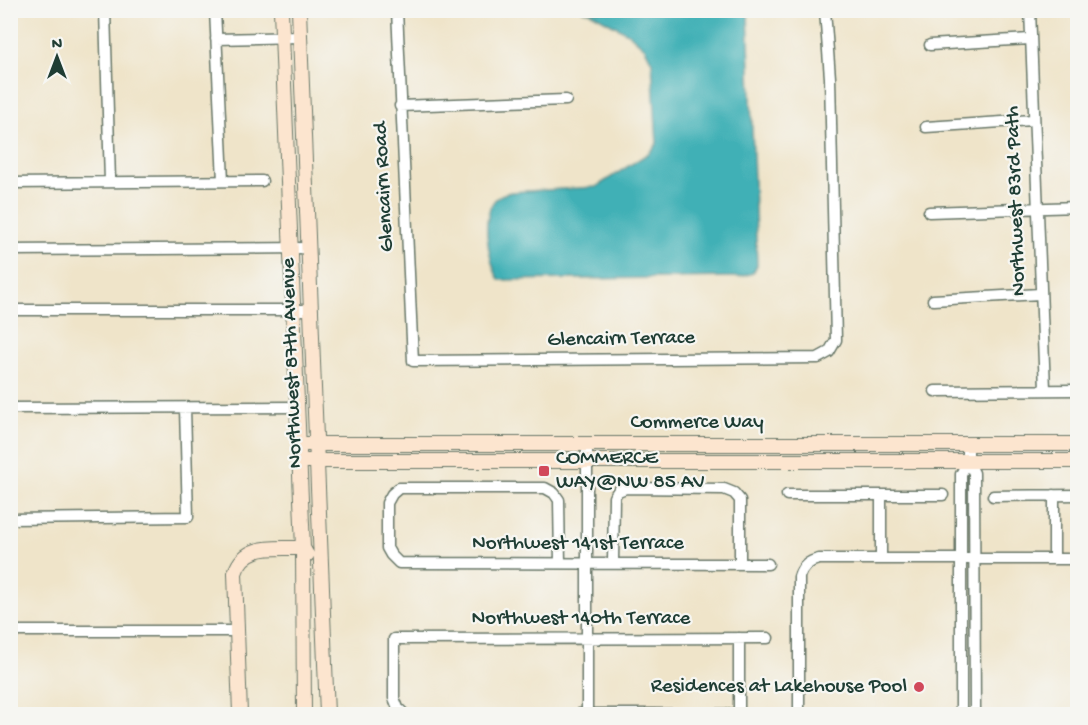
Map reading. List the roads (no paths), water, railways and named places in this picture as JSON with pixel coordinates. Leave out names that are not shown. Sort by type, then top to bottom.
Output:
[{"type":"street","points":[[105,10],[110,182]]},
{"type":"street","points":[[215,10],[223,181]]},
{"type":"street","name":"Northwest 87th Avenue","points":[[281,10],[303,548],[304,714]]},
{"type":"street","name":"Northwest 87th Avenue","points":[[299,10],[327,714]]},
{"type":"street","name":"Glencairn Road","points":[[397,10],[413,362]]},
{"type":"street","name":"Glencairn Terrace","points":[[413,362],[818,358],[829,352],[836,340],[830,78],[825,10]]},
{"type":"street","name":"Northwest 83rd Path","points":[[1030,10],[1045,389]]},
{"type":"street","points":[[216,39],[300,36]]},
{"type":"street","points":[[930,45],[1030,39]]},
{"type":"street","points":[[400,106],[566,100]]},
{"type":"street","points":[[926,127],[1033,120]]},
{"type":"street","points":[[10,183],[262,181]]},
{"type":"street","points":[[929,212],[1077,207]]},
{"type":"street","points":[[10,250],[309,248]]},
{"type":"street","points":[[933,300],[1040,294]]},
{"type":"street","points":[[10,310],[312,310]]},
{"type":"street","points":[[935,391],[1077,390]]},
{"type":"street","points":[[10,408],[297,407]]},
{"type":"street","points":[[10,519],[188,517],[184,408]]},
{"type":"street","points":[[587,443],[587,714]]},
{"type":"street","name":"Commerce Way","points":[[299,444],[1077,444]]},
{"type":"street","points":[[968,444],[968,461],[974,473],[975,714]]},
{"type":"street","name":"Commerce Way","points":[[300,461],[1077,461]]},
{"type":"street","points":[[961,714],[961,474],[968,461]]},
{"type":"street","name":"Northwest 141st Terrace","points":[[560,563],[559,500],[554,493],[545,488],[399,488],[387,503],[387,548],[399,563],[768,564]]},
{"type":"street","points":[[614,563],[614,497],[618,491],[626,488],[724,489],[734,493],[740,500],[740,564]]},
{"type":"street","points":[[787,495],[943,495]]},
{"type":"street","points":[[881,495],[881,559]]},
{"type":"street","points":[[1054,495],[1054,559]]},
{"type":"street","points":[[993,496],[1077,495]]},
{"type":"street","points":[[240,714],[235,573],[239,561],[256,550],[303,548],[313,565],[316,577],[316,597],[324,623]]},
{"type":"street","points":[[799,714],[799,577],[809,562],[817,559],[1077,559]]},
{"type":"street","points":[[10,631],[237,631]]},
{"type":"street","points":[[579,714],[739,714],[739,638]]},
{"type":"street","name":"Northwest 140th Terrace","points":[[401,711],[394,698],[394,639],[768,638]]},
{"type":"water","points":[[582,11],[744,11],[748,14],[757,265],[753,273],[740,277],[499,280],[487,237],[489,214],[492,204],[498,197],[511,192],[596,187],[649,153],[657,144],[652,62],[645,48],[628,33],[590,12]]},
{"type":"place","name":"COMMERCE WAY@NW 85 AV","points":[[544,471]]},
{"type":"place","name":"Residences at Lakehouse Pool","points":[[919,687]]}]
